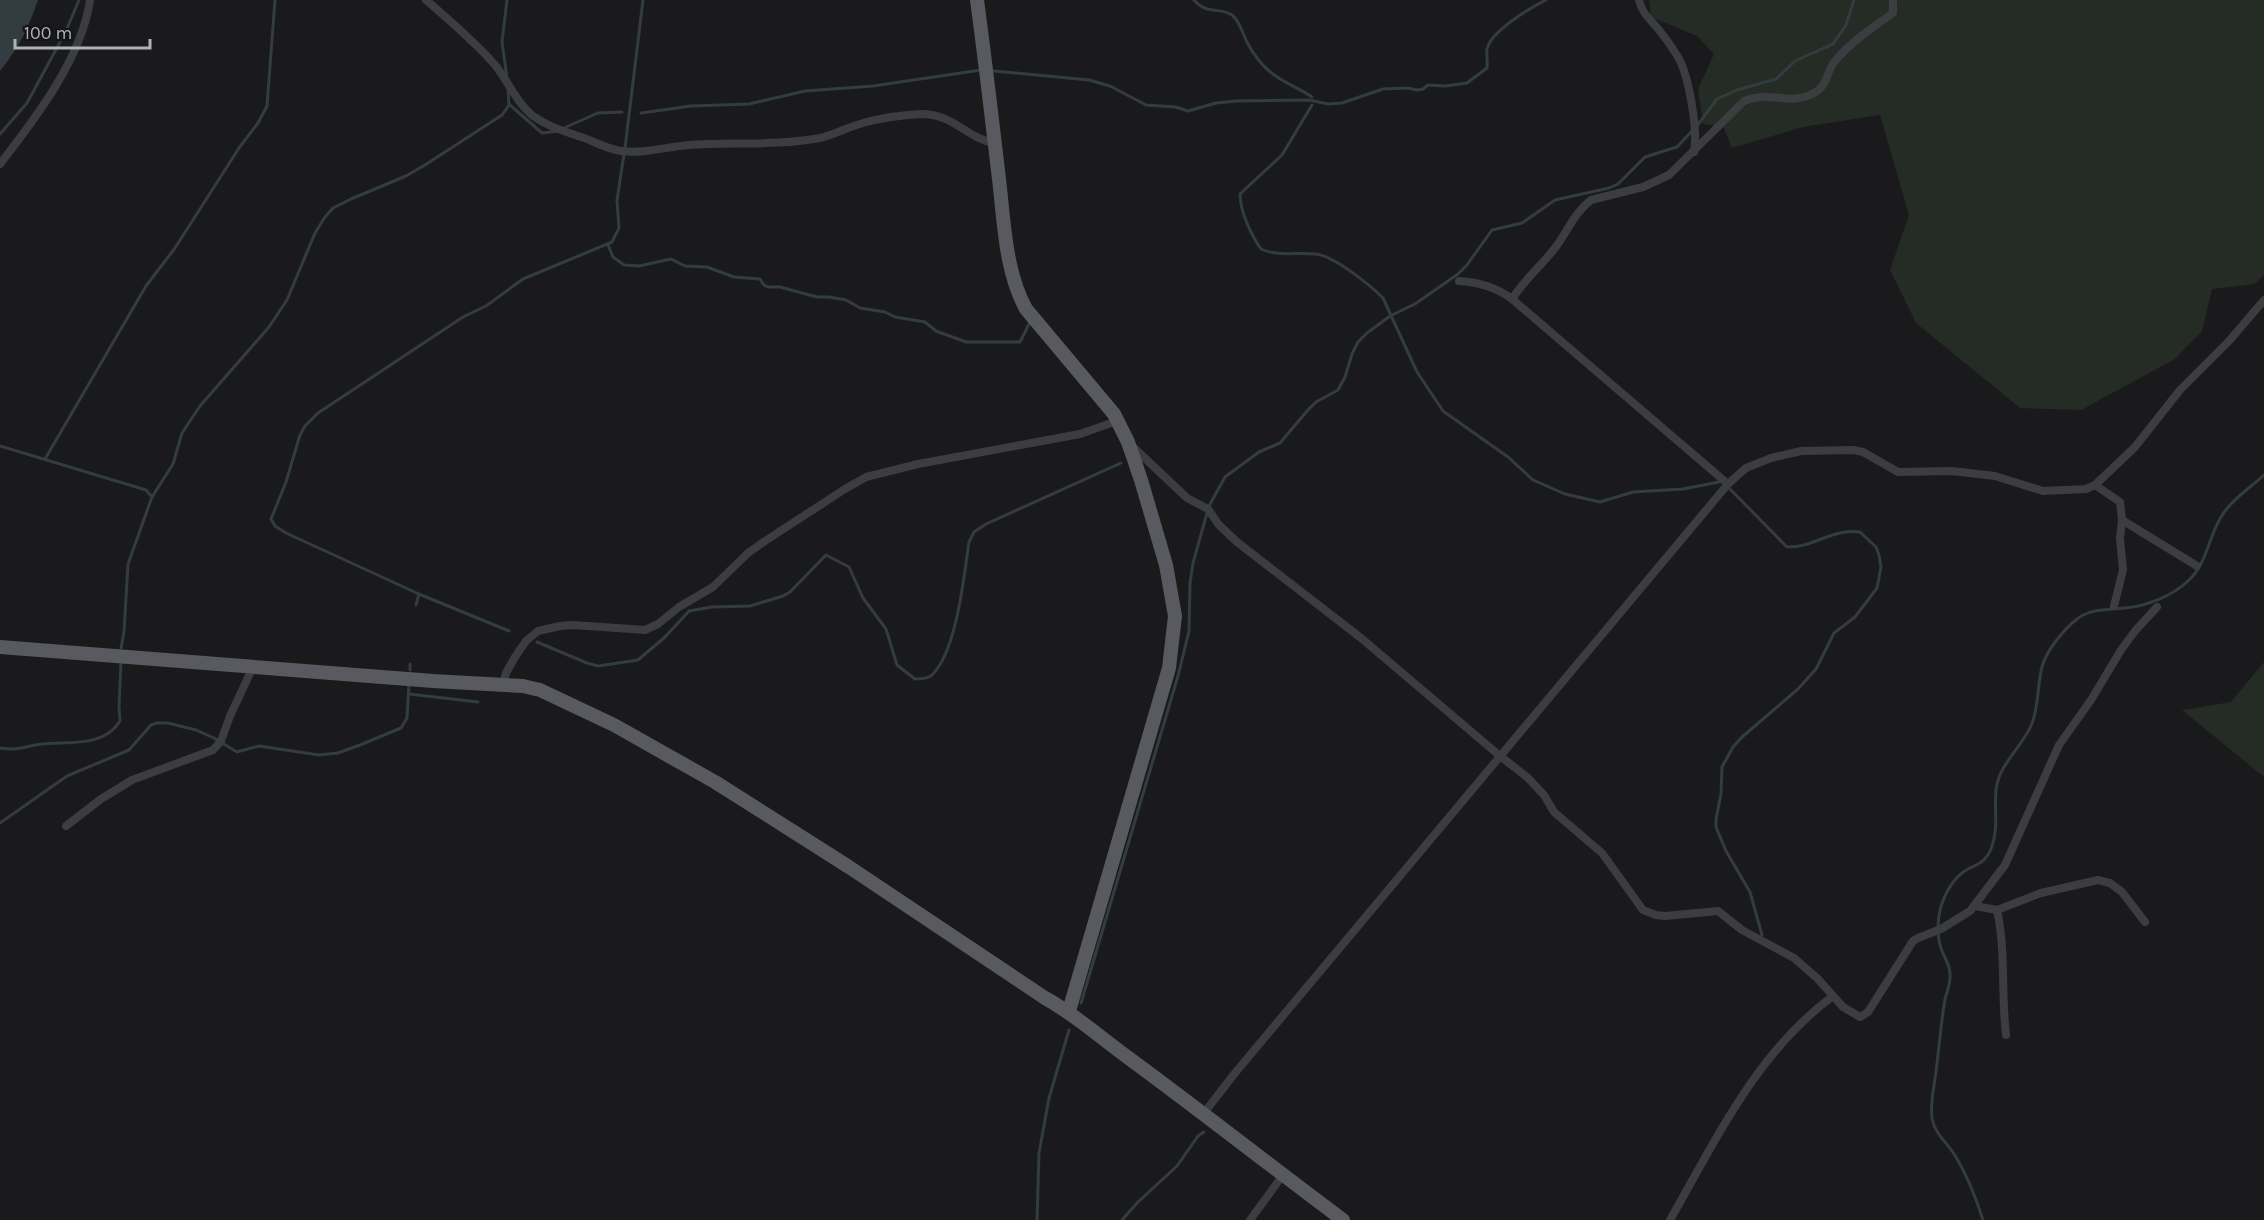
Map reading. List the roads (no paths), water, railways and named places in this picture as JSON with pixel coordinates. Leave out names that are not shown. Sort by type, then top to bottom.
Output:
[{"type":"main road","points":[[977,0],[1012,274],[1021,299],[1034,318],[1118,421],[1128,442],[1144,489],[1166,564],[1175,616],[1166,680],[1069,1011]]},
{"type":"main road","points":[[0,647],[503,685],[531,688],[552,694],[685,764],[849,867],[1045,998],[1069,1011],[1100,1037],[1204,1113],[1343,1220]]},
{"type":"street","points":[[0,164],[43,106],[62,75],[88,12],[90,0]]},
{"type":"street","points":[[426,0],[495,66],[519,100],[533,115],[559,131],[577,135],[619,151],[634,152],[690,145],[762,143],[821,138],[863,123],[922,114],[954,121],[970,134],[984,141],[995,143]]},
{"type":"street","points":[[1639,0],[1648,18],[1661,31],[1679,58],[1694,119],[1695,152]]},
{"type":"street","points":[[1512,298],[1526,278],[1556,246],[1584,205],[1591,200],[1615,195],[1669,175],[1695,152],[1744,101],[1766,95],[1795,99],[1816,93],[1828,78],[1834,62],[1859,38],[1893,13],[1893,0]]},
{"type":"street","points":[[1459,280],[1488,286],[1512,298],[1728,484]]},
{"type":"street","points":[[1204,1113],[1234,1073],[1728,484],[1746,468],[1771,458],[1801,451],[1837,450],[1863,452],[1898,472],[1974,473],[1995,476],[2043,491],[2086,489],[2095,485],[2135,447],[2180,390],[2229,341],[2264,300]]},
{"type":"street","points":[[503,685],[506,673],[515,657],[526,641],[538,632],[573,625],[645,630],[658,624],[688,601],[713,587],[756,547],[866,477],[918,464],[1080,434],[1118,421]]},
{"type":"street","points":[[1128,442],[1187,498],[1208,508],[1223,531],[1361,638],[1527,777],[1544,795],[1554,812],[1602,853],[1643,910],[1665,916],[1718,911],[1742,930],[1794,958],[1852,1014],[1860,1017],[1864,1016],[1910,945],[1918,938],[1938,930],[1975,906],[2012,853],[2059,745],[2091,700],[2121,650],[2157,607]]},
{"type":"street","points":[[2095,485],[2120,501],[2123,570],[2114,606]]},
{"type":"street","points":[[2122,520],[2197,566]]},
{"type":"street","points":[[66,826],[101,799],[132,780],[208,753],[219,743],[253,667]]},
{"type":"street","points":[[1975,906],[1997,910],[2041,894],[2098,880],[2110,883],[2122,892],[2145,922]]},
{"type":"street","points":[[1997,910],[2002,934],[2002,1004],[2006,1035]]},
{"type":"street","points":[[1670,1220],[1757,1072],[1800,1023],[1833,996]]},
{"type":"street","points":[[1250,1220],[1283,1175]]},
{"type":"waterway","points":[[0,134],[27,103],[66,31],[79,0]]},
{"type":"waterway","points":[[45,459],[146,286],[175,248],[267,106],[275,0]]},
{"type":"waterway","points":[[507,0],[502,42],[507,78]]},
{"type":"waterway","points":[[625,148],[643,0]]},
{"type":"waterway","points":[[1194,0],[1204,8],[1232,15],[1259,61],[1278,78],[1312,97]]},
{"type":"waterway","points":[[994,71],[1089,80],[1110,86],[1146,105],[1176,107],[1188,111],[1216,103],[1236,101],[1309,100],[1328,104],[1342,103],[1383,89],[1417,90],[1428,85],[1445,86],[1467,83],[1487,68],[1487,49],[1496,35],[1512,21],[1546,0]]},
{"type":"waterway","points":[[1697,126],[1717,99],[1737,90],[1776,79],[1795,61],[1833,44],[1846,25],[1854,0]]},
{"type":"waterway","points":[[641,113],[691,106],[749,104],[805,91],[873,86],[981,70]]},
{"type":"waterway","points":[[121,648],[128,564],[152,497],[173,464],[182,433],[200,406],[269,327],[287,300],[315,233],[325,217],[333,208],[406,176],[502,115],[509,105],[508,91]]},
{"type":"waterway","points":[[510,105],[542,133],[559,131]]},
{"type":"waterway","points":[[1312,105],[1282,155],[1240,194],[1247,223],[1261,249],[1275,253],[1324,256],[1342,265],[1370,286],[1383,298],[1417,372],[1443,411],[1508,457],[1533,480],[1565,494],[1600,502],[1633,492],[1683,489],[1719,482]]},
{"type":"waterway","points":[[564,128],[598,113],[622,112]]},
{"type":"waterway","points":[[1209,506],[1225,477],[1259,452],[1280,443],[1316,402],[1338,390],[1358,342],[1367,333],[1458,274],[1492,230],[1522,223],[1555,200],[1618,184],[1645,157],[1677,147],[1692,131]]},
{"type":"waterway","points":[[416,605],[419,594],[275,526],[271,519],[286,482],[300,435],[305,426],[318,413],[463,317],[486,306],[523,279],[612,242],[619,228],[617,200],[624,154]]},
{"type":"waterway","points":[[608,245],[613,257],[624,265],[639,266],[671,259],[685,266],[707,267],[734,277],[760,279],[768,287],[780,287],[817,297],[846,300],[860,308],[925,322],[936,331],[966,342],[1020,342],[1029,324]]},
{"type":"waterway","points":[[0,446],[146,490],[152,497]]},
{"type":"waterway","points":[[537,642],[598,666],[638,660],[665,637],[689,611],[712,607],[750,606],[783,596],[790,592],[826,555],[849,567],[863,598],[886,629],[897,665],[915,679],[926,678],[932,675],[941,664],[948,649],[962,592],[969,542],[974,532],[986,524],[1121,463]]},
{"type":"waterway","points":[[1983,1220],[1964,1172],[1936,1129],[1932,1118],[1942,1017],[1950,980],[1949,967],[1938,936],[1938,920],[1942,904],[1958,877],[1982,862],[1991,849],[1995,834],[1998,781],[2001,772],[2031,726],[2042,667],[2047,654],[2061,634],[2082,615],[2100,610],[2142,605],[2167,596],[2182,586],[2199,567],[2225,511],[2264,475]]},
{"type":"waterway","points":[[1730,489],[1787,547],[1806,545],[1841,533],[1860,532],[1876,547],[1881,567],[1877,588],[1855,617],[1834,633],[1816,669],[1798,689],[1742,737],[1733,747],[1722,767],[1716,827],[1726,851],[1750,892],[1762,935]]},
{"type":"waterway","points":[[1081,1003],[1178,676],[1189,631],[1190,583],[1193,563],[1207,513]]},
{"type":"waterway","points":[[419,594],[509,631]]},
{"type":"waterway","points":[[0,748],[17,749],[42,744],[84,742],[105,736],[120,721],[121,662]]},
{"type":"waterway","points":[[410,664],[410,670]]},
{"type":"waterway","points":[[0,823],[67,776],[129,750],[151,725],[168,723],[196,730],[237,752],[259,746],[319,755],[338,753],[401,728],[407,718],[409,684]]},
{"type":"waterway","points":[[409,694],[478,702]]},
{"type":"waterway","points":[[1037,1220],[1039,1153],[1049,1098],[1069,1030]]},
{"type":"waterway","points":[[1122,1220],[1177,1166],[1198,1136],[1204,1132]]}]
